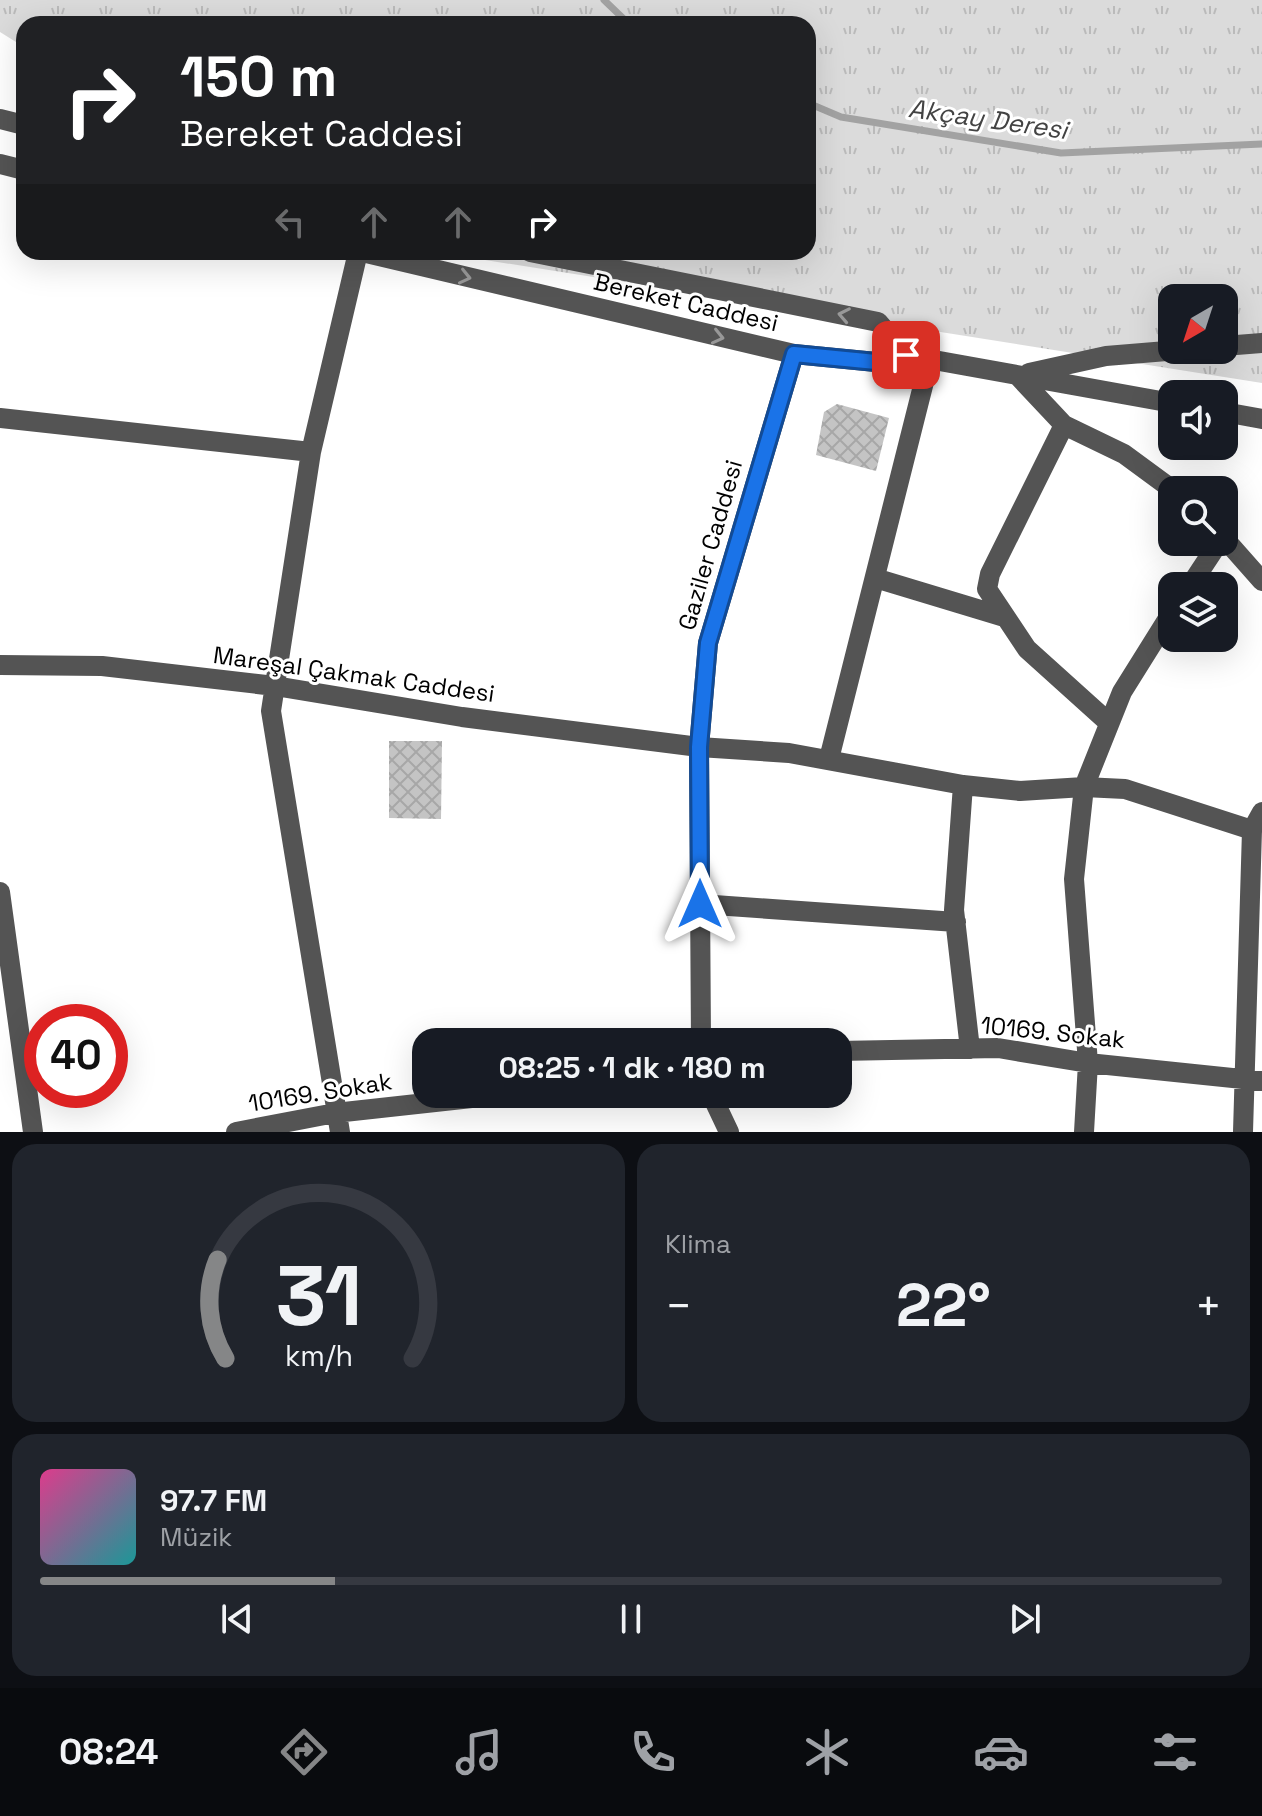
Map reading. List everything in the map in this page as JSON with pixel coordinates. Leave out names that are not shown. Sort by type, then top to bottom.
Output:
[{"type":"street","points":[[337,1122],[271,711],[311,452],[358,260]]},
{"type":"street","name":"Bereket Caddesi","points":[[394,260],[794,354],[876,362],[906,355],[930,358],[1158,401]]},
{"type":"street","name":"Bereket Caddesi","points":[[570,260],[878,322],[906,355]]},
{"type":"street","points":[[1238,345],[1262,343]]},
{"type":"street","points":[[1018,376],[1106,356],[1158,352]]},
{"type":"street","name":"Gaziler Caddesi","points":[[701,1028],[699,747],[708,643],[794,354]]},
{"type":"street","points":[[829,759],[930,358]]},
{"type":"street","points":[[1018,376],[1064,425],[1124,454],[1158,479]]},
{"type":"street","points":[[1238,415],[1262,419]]},
{"type":"street","points":[[0,418],[311,452]]},
{"type":"street","points":[[1064,425],[990,574],[987,589],[1027,649],[1108,722]]},
{"type":"street","points":[[1238,554],[1262,581]]},
{"type":"street","points":[[875,578],[1004,617]]},
{"type":"street","points":[[1084,1132],[1088,1063],[1074,879],[1084,787],[1108,722],[1158,633]]},
{"type":"street","name":"Mareşal Çakmak Caddesi","points":[[0,665],[102,666],[275,686],[462,717],[699,747],[829,759],[963,785],[1020,791],[1084,787],[1125,789],[1257,821]]},
{"type":"street","points":[[963,785],[956,922],[970,1049]]},
{"type":"street","points":[[1243,1132],[1254,1080],[1257,821]]},
{"type":"street","points":[[0,892],[33,1132]]},
{"type":"street","points":[[700,904],[956,922]]},
{"type":"street","name":"10169. Sokak","points":[[852,1051],[998,1048],[1088,1063],[1254,1080]]},
{"type":"street","name":"10169. Sokak","points":[[238,1132],[337,1122],[422,1108]]},
{"type":"street","points":[[718,1108],[729,1132]]},
{"type":"green space","points":[[0,0],[1262,0],[1262,383],[486,260],[816,260],[816,16],[16,16],[16,42],[0,32]]},
{"type":"building","points":[[837,404],[889,418],[876,471],[816,455],[824,412]]},
{"type":"building","points":[[389,741],[442,741],[441,819],[389,818]]},
{"type":"waterway","name":"Akçay Deresi","points":[[604,0],[621,16]]},
{"type":"waterway","name":"Akçay Deresi","points":[[816,106],[841,117],[1061,153],[1262,144]]},
{"type":"route","points":[[700,904],[699,747],[708,643],[794,354],[876,362],[906,355]]}]
